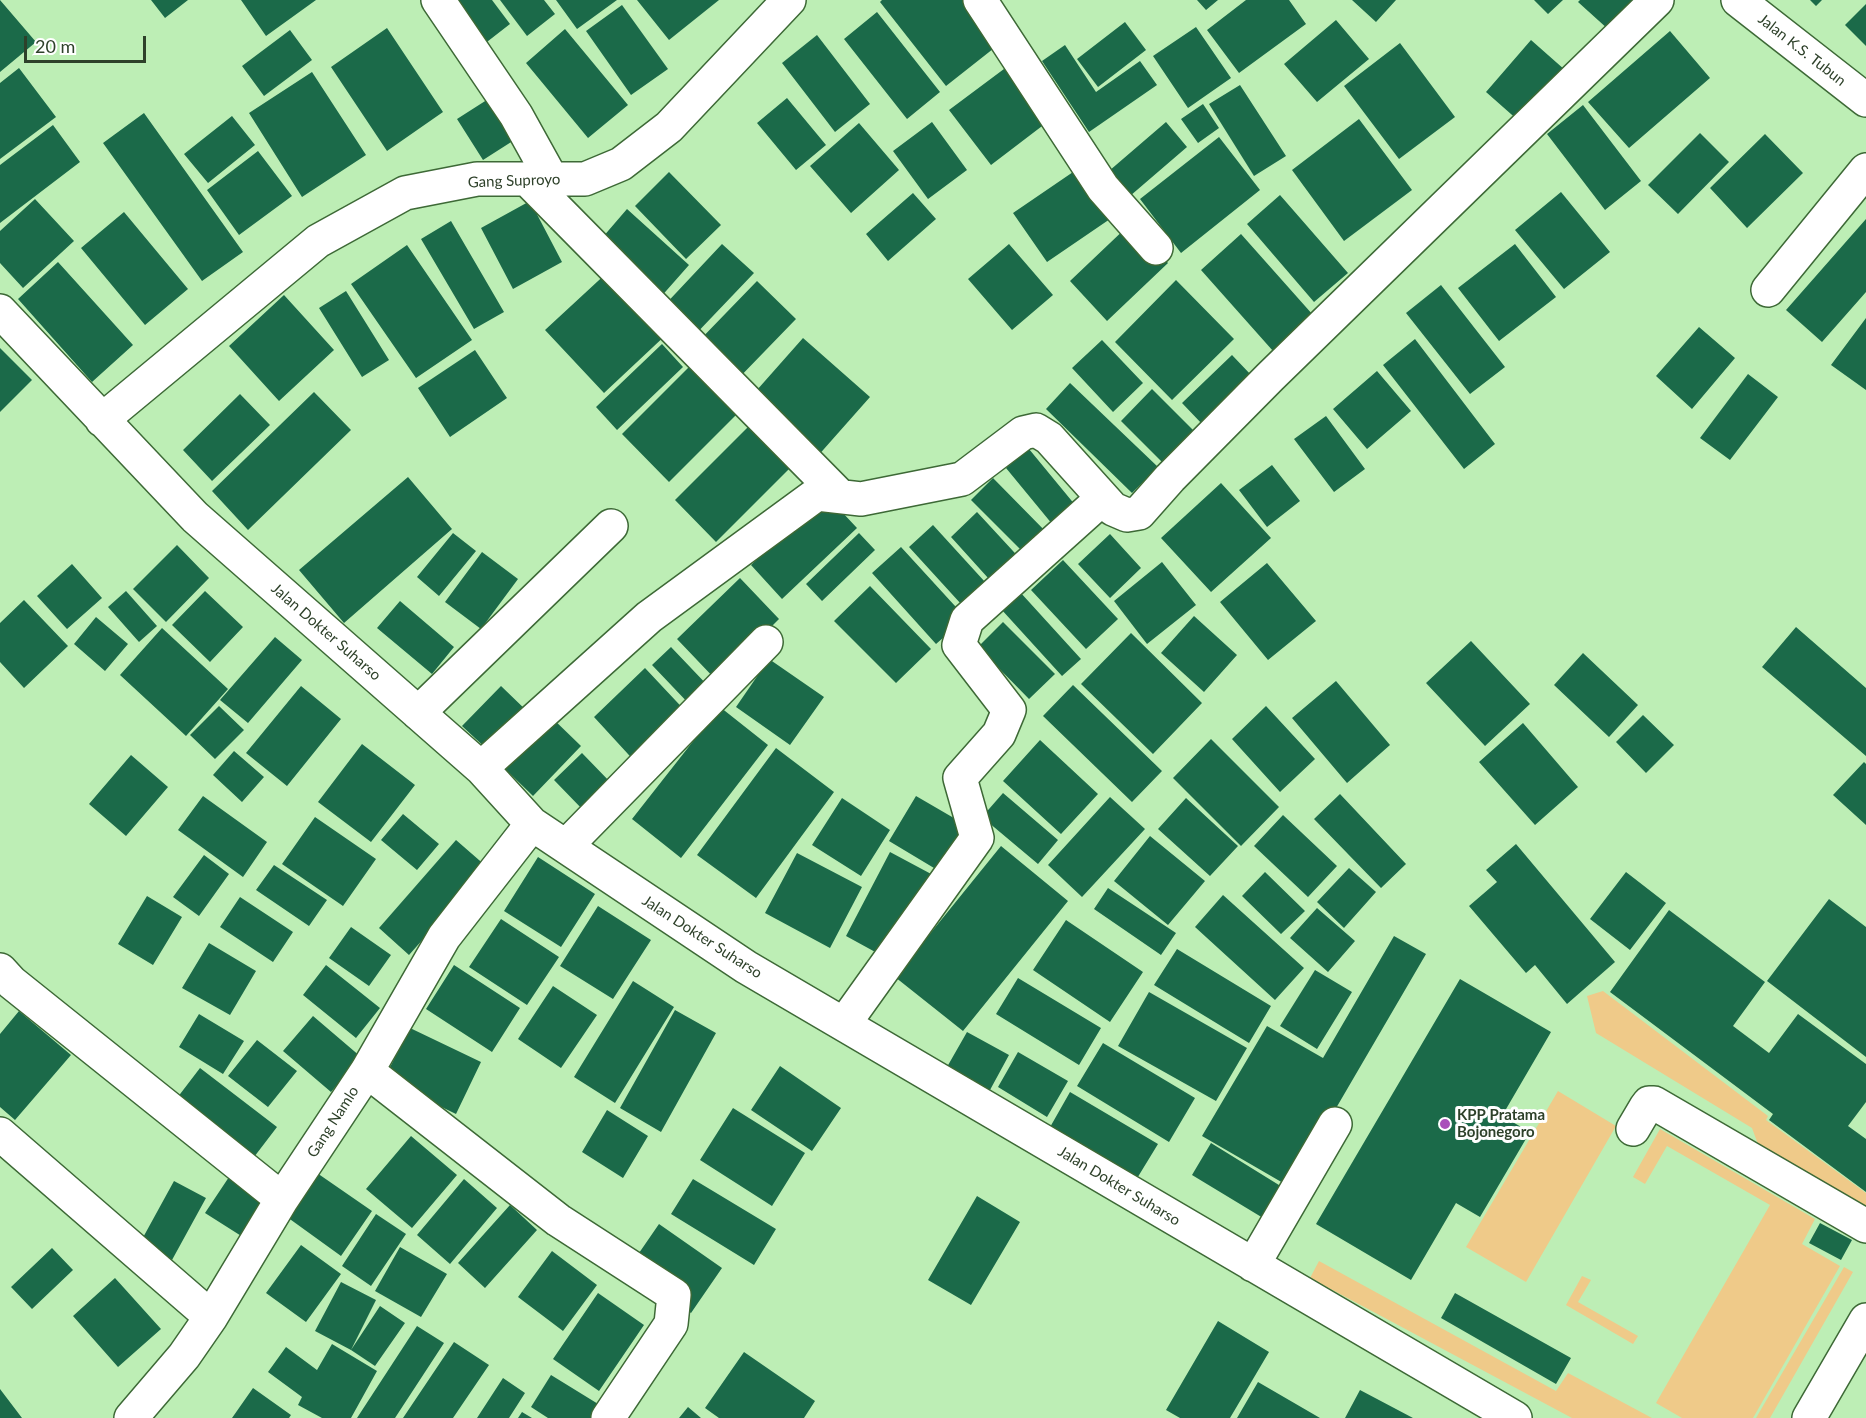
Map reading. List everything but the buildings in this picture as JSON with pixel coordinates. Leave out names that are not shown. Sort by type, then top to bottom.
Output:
[{"type":"street","points":[[438,0],[516,115],[539,179],[840,496]]},
{"type":"street","name":"Gang Suproyo","points":[[102,420],[318,241],[405,193],[477,179],[585,179],[621,164],[669,127],[789,0]]},
{"type":"street","points":[[980,0],[1104,188],[1156,248]]},
{"type":"street","points":[[481,768],[649,618],[818,494],[861,498],[962,479],[1023,434],[1036,430],[1049,438],[1113,509],[1127,514],[1139,513],[1170,478],[1270,378],[1657,0]]},
{"type":"street","name":"Jalan K.S. Tubun","points":[[1738,0],[1866,100]]},
{"type":"street","points":[[1768,290],[1866,170]]},
{"type":"street","name":"Jalan Dokter Suharso","points":[[0,310],[195,517],[481,768],[532,824],[746,967],[1515,1418]]},
{"type":"street","points":[[844,1024],[977,838],[960,778],[999,734],[1010,710],[959,645],[967,620],[1103,498]]},
{"type":"street","points":[[418,713],[611,526]]},
{"type":"street","points":[[566,846],[766,642]]},
{"type":"street","name":"Gang Namlo","points":[[131,1418],[184,1356],[211,1317],[282,1199],[366,1071],[444,938],[532,824]]},
{"type":"street","points":[[0,970],[11,982],[282,1199]]},
{"type":"street","points":[[366,1071],[558,1221],[674,1295],[671,1324],[608,1418]]},
{"type":"street","points":[[1633,1129],[1649,1103],[1654,1103],[1866,1226]]},
{"type":"street","points":[[1253,1265],[1335,1124]]},
{"type":"street","points":[[0,1134],[211,1317]]},
{"type":"street","points":[[1809,1418],[1866,1320]]},
{"type":"shaded area","points":[[1603,991],[1768,1116],[1766,1120],[1866,1193],[1866,1209],[1759,1147],[1752,1128],[1596,1033],[1587,996]]},
{"type":"shaded area","points":[[1558,1091],[1616,1126],[1526,1282],[1466,1247]]},
{"type":"shaded area","points":[[1660,1129],[1815,1219],[1802,1244],[1840,1266],[1753,1418],[1682,1418],[1656,1403],[1770,1205],[1667,1146],[1645,1184],[1633,1177]]},
{"type":"shaded area","points":[[1319,1261],[1556,1391],[1568,1373],[1652,1418],[1572,1418],[1310,1278]]},
{"type":"shaded area","points":[[1844,1267],[1853,1272],[1770,1418],[1756,1418]]},
{"type":"shaded area","points":[[1582,1276],[1591,1280],[1578,1302],[1638,1336],[1633,1344],[1566,1305]]},
{"type":"place","name":"KPP Pratama Bojonegoro","points":[[1445,1124]]}]
